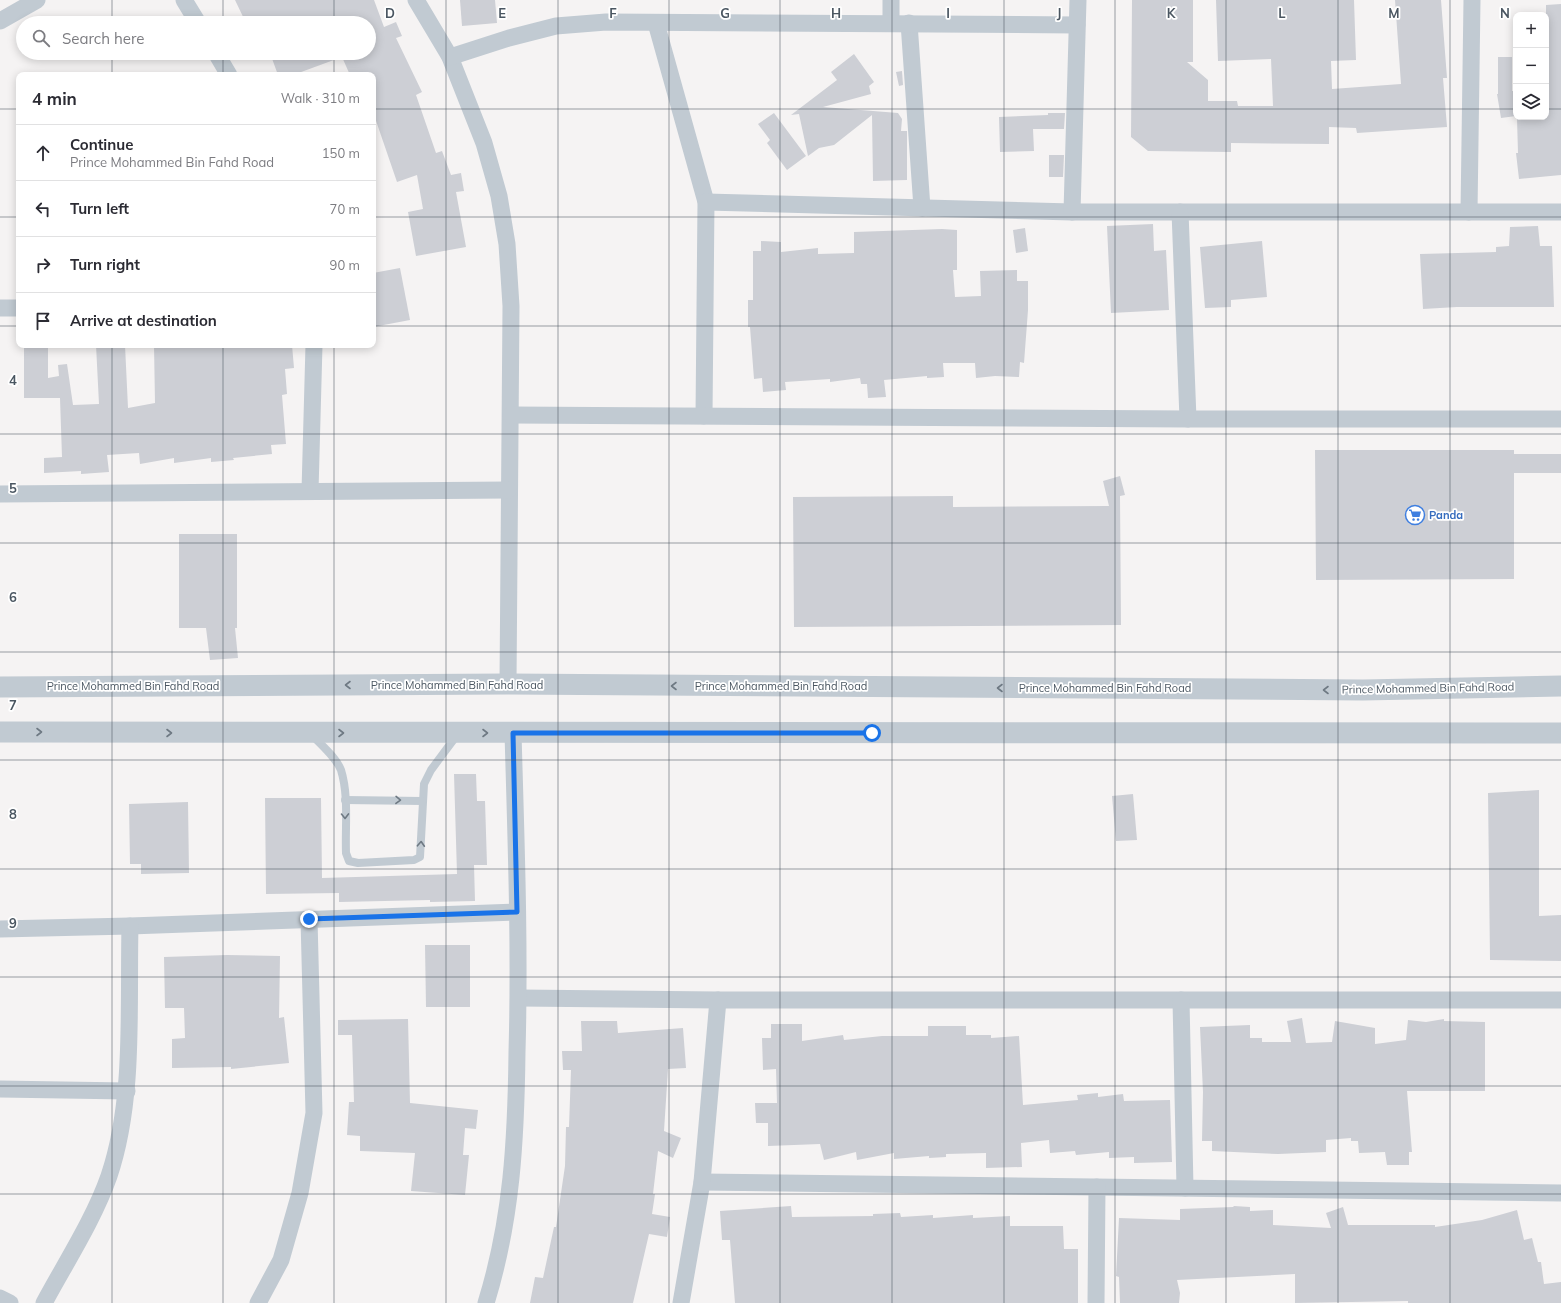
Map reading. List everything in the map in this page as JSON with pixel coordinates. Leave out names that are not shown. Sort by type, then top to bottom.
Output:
[{"type":"street","points":[[0,21],[37,0]]},
{"type":"street","points":[[184,0],[194,16]]},
{"type":"street","points":[[416,0],[450,58],[484,143],[499,196],[507,244],[511,306],[511,415],[508,490],[508,684]]},
{"type":"street","points":[[891,0],[891,24]]},
{"type":"street","points":[[1072,212],[1078,0]]},
{"type":"street","points":[[1469,212],[1472,0]]},
{"type":"street","points":[[450,58],[509,38],[556,26],[606,22],[1077,25]]},
{"type":"street","points":[[656,23],[706,202],[704,416]]},
{"type":"street","points":[[909,23],[922,208]]},
{"type":"street","points":[[220,60],[227,72]]},
{"type":"street","points":[[706,202],[1072,212],[1561,212]]},
{"type":"street","points":[[1180,212],[1188,420]]},
{"type":"street","points":[[0,308],[16,308]]},
{"type":"street","points":[[310,491],[314,348]]},
{"type":"street","points":[[511,415],[1188,420],[1561,419]]},
{"type":"street","points":[[0,494],[508,490]]},
{"type":"street","name":"Prince Mohammed Bin Fahd Road","points":[[0,687],[508,684],[1363,690],[1556,684]]},
{"type":"street","points":[[0,732],[513,733],[1560,731]]},
{"type":"street","points":[[486,1303],[494,1277],[510,1199],[516,1137],[519,998],[513,733]]},
{"type":"street","points":[[0,929],[130,926],[517,912]]},
{"type":"street","points":[[258,1303],[281,1260],[300,1193],[314,1113],[309,919]]},
{"type":"street","points":[[44,1303],[98,1204],[109,1177],[123,1121],[127,1091],[130,926]]},
{"type":"street","points":[[519,998],[718,1000],[1561,1000]]},
{"type":"street","points":[[681,1303],[702,1182],[718,1000]]},
{"type":"street","points":[[1181,1000],[1185,1188]]},
{"type":"street","points":[[0,1089],[127,1091]]},
{"type":"street","points":[[702,1182],[1561,1193]]},
{"type":"street","points":[[1096,1303],[1097,1187]]},
{"type":"street","points":[[0,1298],[10,1303]]},
{"type":"lane","points":[[310,733],[331,754],[340,770],[345,800],[346,853],[349,861],[358,863],[414,860],[420,857],[422,849],[422,801],[424,784],[431,770],[458,733]]},
{"type":"lane","points":[[345,800],[422,801]]},
{"type":"building","points":[[235,0],[374,0],[384,27],[396,22],[402,36],[396,38],[422,92],[416,95],[436,153],[442,151],[451,175],[461,173],[464,191],[456,192],[466,247],[416,256],[408,212],[423,209],[417,175],[397,182],[376,121],[376,72],[349,72],[343,60],[376,60],[376,16],[243,16]]},
{"type":"building","points":[[460,0],[495,0],[497,23],[462,26]]},
{"type":"building","points":[[1132,0],[1193,0],[1193,62],[1187,62],[1208,80],[1208,101],[1237,101],[1238,106],[1273,106],[1271,59],[1218,61],[1216,0],[1354,0],[1356,60],[1331,61],[1332,89],[1401,84],[1395,0],[1441,0],[1447,78],[1443,78],[1447,127],[1357,133],[1356,128],[1329,127],[1329,144],[1231,143],[1231,152],[1148,151],[1131,137]]},
{"type":"building","points":[[1561,4],[1561,175],[1519,179],[1516,153],[1518,153],[1517,120],[1549,120],[1549,12],[1546,12],[1546,5]]},
{"type":"building","points":[[854,54],[874,82],[869,86],[871,94],[823,107],[898,113],[902,119],[901,131],[907,131],[907,180],[873,181],[872,115],[834,145],[819,148],[808,156],[799,114],[791,115],[837,80],[831,72]]},
{"type":"building","points":[[1498,57],[1512,57],[1513,116],[1501,118],[1498,94]]},
{"type":"building","points":[[273,60],[334,60],[301,72],[277,72]]},
{"type":"building","points":[[902,71],[903,85],[899,86],[896,72]]},
{"type":"building","points":[[774,113],[806,156],[787,170],[767,143],[770,140],[758,124]]},
{"type":"building","points":[[1048,113],[1065,113],[1064,129],[1033,129],[1034,151],[1000,152],[999,117],[1048,115]]},
{"type":"building","points":[[1049,155],[1064,155],[1063,177],[1049,177]]},
{"type":"building","points":[[1153,224],[1154,251],[1166,250],[1169,310],[1111,313],[1107,226]]},
{"type":"building","points":[[1538,226],[1540,246],[1552,246],[1554,307],[1457,307],[1423,309],[1420,254],[1496,252],[1496,247],[1509,246],[1510,227]]},
{"type":"building","points":[[1025,228],[1028,251],[1016,253],[1013,230]]},
{"type":"building","points":[[942,229],[957,230],[957,270],[953,270],[955,297],[981,296],[980,271],[1017,270],[1017,281],[1028,281],[1028,310],[1024,363],[1020,362],[1019,377],[995,376],[976,378],[975,363],[943,363],[944,377],[927,378],[927,376],[884,380],[886,397],[868,398],[867,384],[861,384],[860,378],[830,382],[830,379],[785,382],[786,390],[763,392],[762,378],[754,379],[750,327],[748,327],[748,300],[753,300],[753,251],[761,251],[761,241],[781,242],[781,252],[818,248],[818,254],[854,253],[854,232]]},
{"type":"building","points":[[1262,241],[1267,297],[1231,300],[1231,307],[1205,308],[1200,247]]},
{"type":"building","points":[[400,268],[410,320],[376,326],[376,272]]},
{"type":"building","points":[[24,348],[48,348],[48,378],[59,376],[58,365],[67,364],[73,405],[99,404],[96,348],[125,348],[128,408],[155,403],[154,348],[292,348],[294,368],[285,369],[287,394],[282,395],[286,444],[271,445],[272,454],[211,462],[211,458],[174,463],[174,458],[140,464],[139,453],[107,455],[109,472],[81,474],[81,471],[44,473],[44,458],[62,457],[60,398],[24,398]]},
{"type":"building","name":"Panda","points":[[1315,450],[1514,450],[1514,454],[1561,454],[1561,473],[1514,473],[1514,579],[1316,580]]},
{"type":"building","points":[[1120,476],[1125,495],[1120,496],[1121,625],[794,627],[793,497],[953,496],[953,507],[1109,506],[1103,481]]},
{"type":"building","points":[[179,534],[237,534],[237,628],[235,628],[238,658],[210,660],[206,628],[179,628]]},
{"type":"building","points":[[454,774],[476,774],[477,801],[485,801],[487,865],[474,865],[475,901],[430,902],[430,900],[339,902],[339,893],[266,894],[265,798],[321,798],[322,878],[457,874]]},
{"type":"building","points":[[1539,790],[1539,916],[1561,915],[1561,961],[1490,960],[1488,793]]},
{"type":"building","points":[[1133,794],[1137,840],[1116,841],[1112,796]]},
{"type":"building","points":[[188,802],[189,873],[141,874],[141,864],[130,864],[129,804]]},
{"type":"building","points":[[425,945],[470,945],[470,1007],[426,1007]]},
{"type":"building","points":[[227,955],[280,956],[279,1018],[284,1017],[289,1063],[231,1069],[231,1067],[172,1068],[172,1039],[185,1038],[184,1008],[165,1008],[164,957]]},
{"type":"building","points":[[1302,1018],[1306,1043],[1332,1042],[1335,1021],[1375,1028],[1375,1044],[1406,1040],[1408,1020],[1426,1022],[1444,1019],[1444,1021],[1485,1022],[1485,1091],[1407,1091],[1412,1152],[1409,1152],[1409,1165],[1387,1165],[1385,1152],[1359,1153],[1358,1141],[1351,1141],[1351,1138],[1326,1140],[1326,1152],[1278,1154],[1212,1151],[1212,1141],[1202,1141],[1203,1092],[1200,1027],[1250,1025],[1250,1038],[1262,1038],[1262,1042],[1291,1042],[1287,1021]]},
{"type":"building","points":[[408,1019],[410,1103],[478,1110],[476,1129],[465,1128],[463,1155],[469,1155],[465,1195],[411,1191],[415,1153],[360,1151],[360,1136],[347,1135],[349,1102],[354,1102],[352,1035],[338,1035],[338,1020]]},
{"type":"building","points":[[581,1021],[617,1021],[618,1033],[683,1028],[686,1068],[668,1069],[664,1131],[681,1138],[673,1158],[658,1151],[653,1194],[655,1194],[652,1214],[670,1217],[667,1237],[649,1234],[633,1303],[530,1303],[535,1277],[543,1278],[554,1227],[556,1227],[565,1166],[566,1127],[569,1127],[571,1070],[563,1070],[562,1051],[582,1051]]},
{"type":"building","points":[[771,1024],[802,1024],[802,1041],[843,1035],[844,1040],[882,1036],[928,1036],[928,1026],[966,1026],[966,1035],[991,1035],[991,1038],[1019,1036],[1023,1105],[1078,1100],[1077,1095],[1098,1093],[1098,1097],[1123,1094],[1124,1101],[1170,1100],[1172,1162],[1134,1163],[1134,1157],[1109,1158],[1109,1152],[1076,1155],[1075,1151],[1050,1153],[1049,1140],[1021,1143],[1022,1167],[986,1168],[986,1153],[946,1154],[946,1157],[929,1158],[929,1156],[894,1159],[894,1153],[857,1160],[856,1152],[824,1160],[820,1144],[768,1146],[768,1123],[756,1123],[755,1103],[777,1103],[776,1069],[763,1070],[762,1038],[771,1038]]},
{"type":"building","points":[[791,1206],[792,1217],[873,1216],[873,1214],[900,1213],[901,1217],[933,1215],[933,1218],[973,1215],[973,1218],[1010,1216],[1010,1226],[1063,1226],[1064,1249],[1078,1249],[1078,1303],[735,1303],[730,1240],[722,1240],[720,1211]]},
{"type":"building","points":[[1234,1206],[1250,1207],[1250,1211],[1273,1210],[1273,1225],[1331,1228],[1326,1213],[1343,1207],[1348,1225],[1435,1225],[1435,1227],[1482,1220],[1517,1210],[1524,1240],[1532,1238],[1538,1262],[1541,1262],[1544,1284],[1561,1282],[1561,1303],[1408,1303],[1408,1301],[1295,1303],[1295,1274],[1177,1280],[1180,1293],[1179,1303],[1120,1303],[1119,1277],[1116,1276],[1119,1218],[1180,1220],[1180,1209]]},
{"type":"place","name":"Panda","points":[[1415,515]]},
{"type":"route","points":[[309,919],[517,912],[513,733],[872,733]]}]
